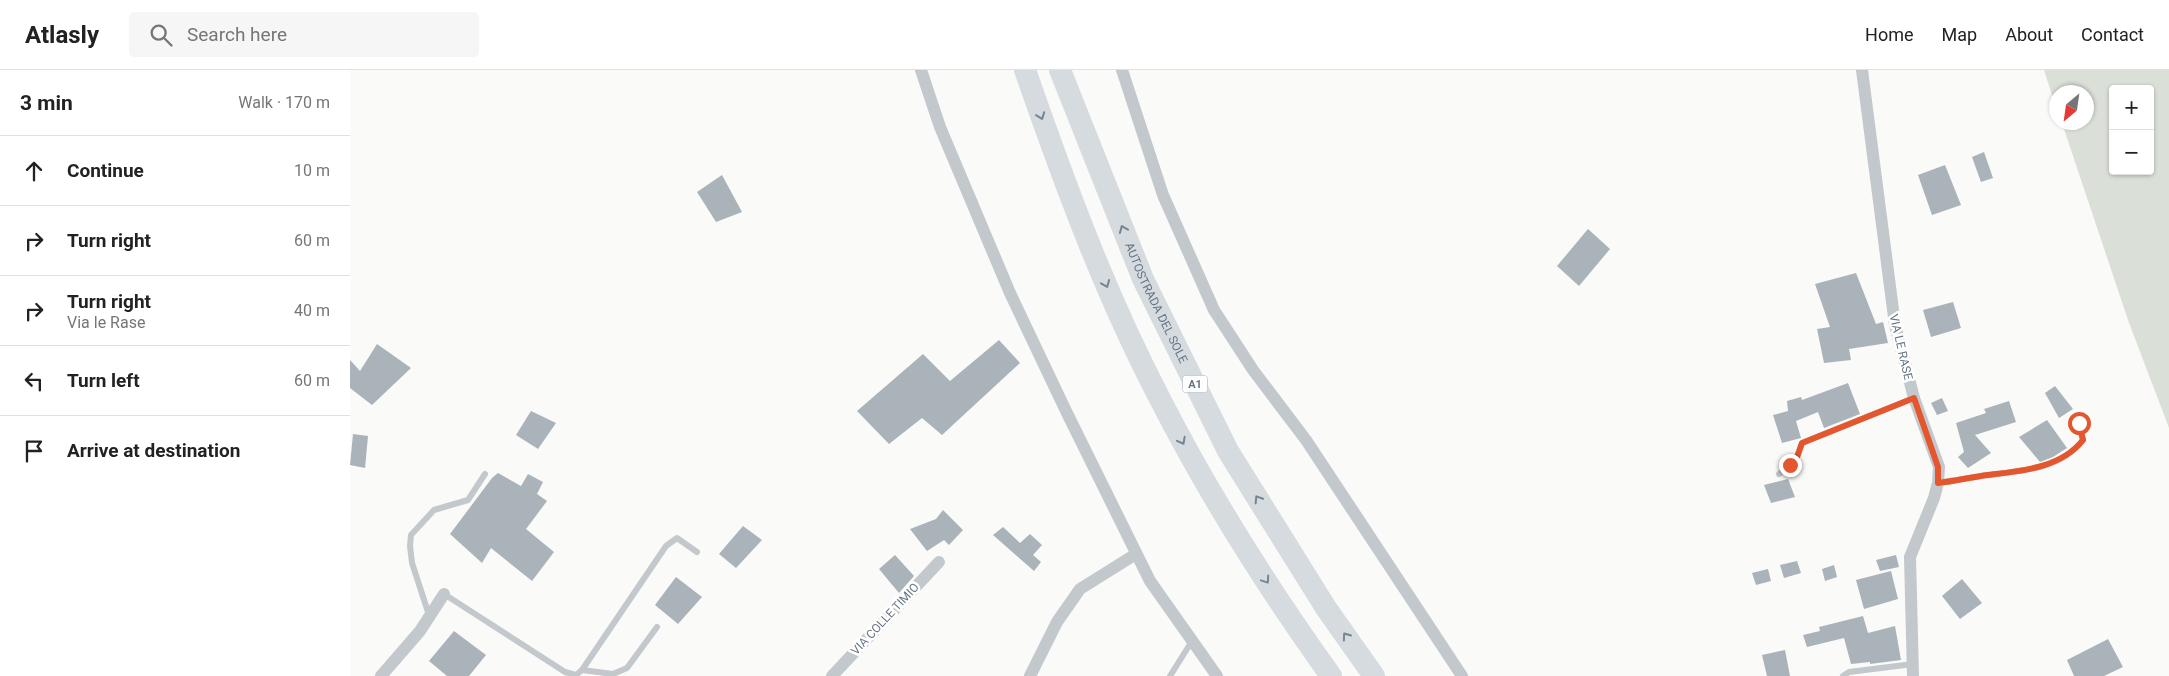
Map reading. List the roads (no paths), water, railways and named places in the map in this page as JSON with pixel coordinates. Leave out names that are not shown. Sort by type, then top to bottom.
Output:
[{"type":"highway","points":[[1025,70],[1063,178],[1116,306],[1159,398],[1246,548],[1331,676]]},
{"type":"highway","name":"AUTOSTRADA DEL SOLE","points":[[1060,70],[1143,279],[1228,451],[1326,608],[1374,676]]},
{"type":"street","points":[[921,70],[940,127],[1010,293],[1136,554],[1150,581],[1217,676]]},
{"type":"street","points":[[1122,70],[1163,195],[1214,310],[1253,370],[1306,440],[1462,676]]},
{"type":"street","name":"VIA LE RASE","points":[[1862,70],[1894,325],[1914,398],[1938,467],[1938,483],[1910,557],[1913,670]]},
{"type":"street","points":[[1030,676],[1057,622],[1080,589],[1136,554]]},
{"type":"street","name":"VIA COLLE TIMIO","points":[[832,676],[939,562]]},
{"type":"street","points":[[381,676],[420,632],[444,594]]},
{"type":"lane","points":[[1779,474],[1796,460],[1802,443],[1914,398]]},
{"type":"lane","points":[[1938,483],[2014,473],[2040,467],[2075,450],[2083,440],[2079,423]]},
{"type":"lane","points":[[430,616],[412,563],[411,535],[434,510],[468,500],[486,474]]},
{"type":"lane","points":[[444,594],[565,672],[576,675],[582,670],[666,546],[677,538],[697,552]]},
{"type":"lane","points":[[582,670],[613,674],[627,668],[657,627]]},
{"type":"lane","points":[[1170,676],[1192,641]]},
{"type":"lane","points":[[1843,676],[1849,672],[1913,670]]}]
